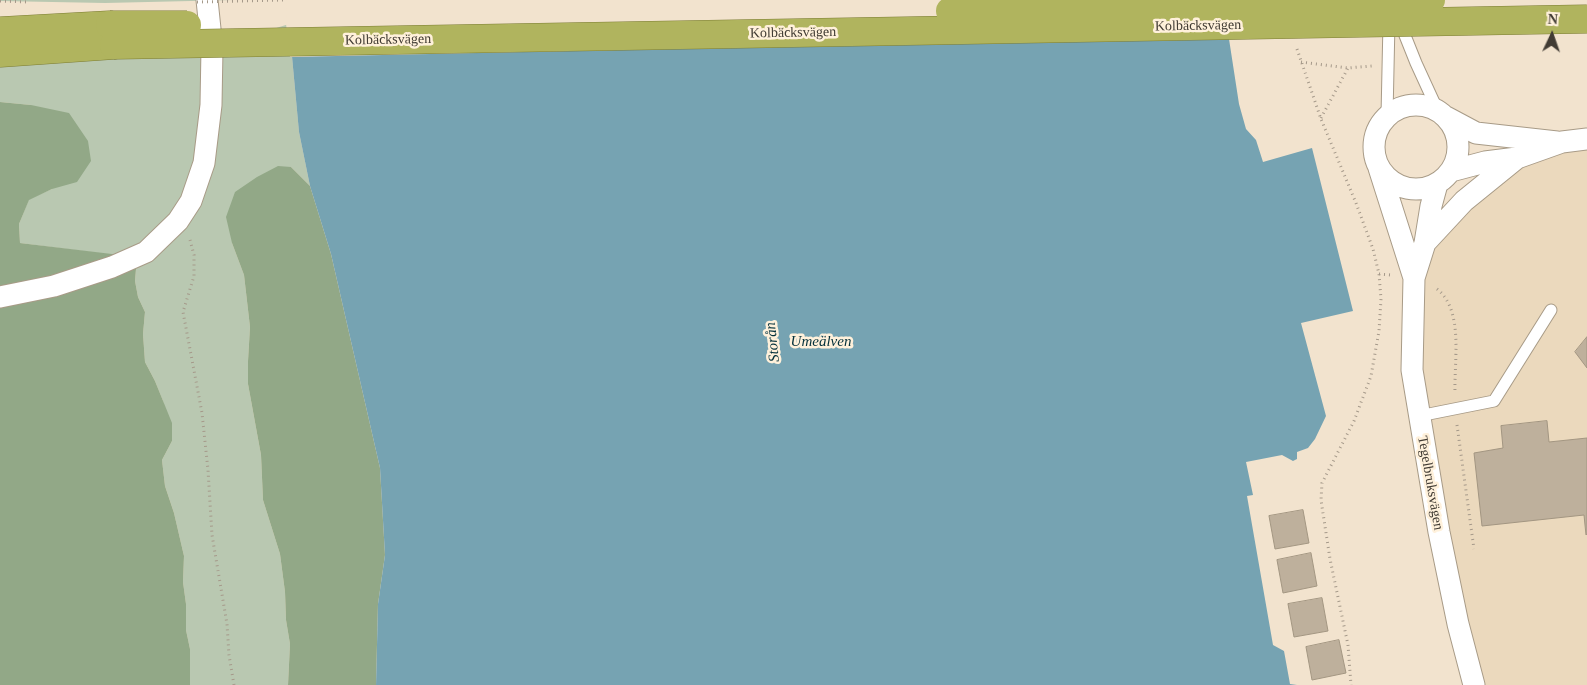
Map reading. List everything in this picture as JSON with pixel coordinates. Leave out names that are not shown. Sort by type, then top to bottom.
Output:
[{"type":"highway","name":"Kolbäcksvägen","points":[[0,53],[112,35],[241,25],[846,14],[1431,0]]},
{"type":"highway","name":"Kolbäcksvägen","points":[[0,31],[112,35],[1587,18]]},
{"type":"street","points":[[0,298],[54,286],[112,267],[146,252],[178,221],[191,201],[204,162],[211,105],[212,48],[197,1]]},
{"type":"street","points":[[1562,142],[1476,133],[1425,106],[1415,105],[1404,106],[1387,116],[1381,124],[1374,142],[1376,159],[1385,176],[1409,189],[1420,189],[1429,187],[1444,177],[1484,162],[1517,158],[1562,142],[1587,139]]},
{"type":"street","points":[[1425,244],[1431,206],[1444,177],[1456,162],[1458,144],[1453,126],[1442,114]]},
{"type":"street","name":"Tegelbruksvägen","points":[[1474,685],[1458,624],[1443,551],[1412,370],[1414,278],[1425,244],[1464,201],[1517,158]]},
{"type":"street","name":"Tegelbruksvägen","points":[[1379,167],[1414,278]]},
{"type":"lane","points":[[1390,0],[1416,63],[1442,114]]},
{"type":"lane","points":[[1387,116],[1390,0]]},
{"type":"lane","points":[[1419,416],[1494,401],[1551,310]]},
{"type":"path","points":[[197,1],[283,0]]},
{"type":"path","points":[[1351,685],[1348,645],[1320,500],[1322,483],[1354,421],[1371,376],[1379,331],[1381,299],[1379,274],[1373,249],[1321,119],[1301,62],[1348,68],[1376,66]]},
{"type":"path","points":[[1321,119],[1348,68]]},
{"type":"path","points":[[178,221],[189,236],[194,254],[194,276],[182,312],[202,413],[212,536],[227,624],[229,655],[234,685]]},
{"type":"path","points":[[1379,274],[1414,278],[1428,283],[1442,293],[1454,314],[1456,332],[1454,368],[1455,408],[1474,549]]},
{"type":"shaded area","points":[[1587,139],[1587,685],[1474,685],[1420,426],[1425,243],[1517,158]]},
{"type":"green space","points":[[0,0],[234,0],[105,3]]},
{"type":"green space","points":[[289,24],[299,132],[310,186],[291,167],[232,243],[244,275],[250,327],[248,384],[261,455],[263,500],[280,554],[285,592],[286,620],[290,644],[288,685],[190,685],[190,649],[186,630],[186,604],[183,582],[184,556],[174,513],[165,486],[162,460],[172,441],[163,401],[145,362],[143,334],[145,312],[138,297],[135,281],[137,258],[20,243],[19,224],[29,199],[52,189],[31,105],[0,102],[0,53],[228,43]]},
{"type":"green space","points":[[0,102],[31,105],[69,113],[88,141],[91,161],[77,182],[52,189],[29,200],[19,224],[20,243],[137,257],[135,281],[138,297],[145,312],[143,334],[145,362],[172,423],[172,441],[162,460],[165,486],[174,513],[184,556],[183,582],[186,604],[186,630],[190,649],[190,685],[0,685]]},
{"type":"green space","points":[[278,166],[291,167],[310,186],[331,254],[380,468],[385,555],[378,604],[376,685],[288,685],[290,644],[280,554],[263,500],[261,455],[248,384],[250,327],[244,275],[232,243],[226,217],[235,192]]},
{"type":"water","name":"Umeälven","points":[[1223,0],[1239,104],[1246,129],[1256,140],[1263,162],[1312,148],[1353,311],[1301,323],[1326,416],[1315,439],[1308,448],[1297,452],[1297,459],[1293,461],[1282,455],[1246,462],[1253,495],[1247,496],[1273,645],[1284,651],[1290,684],[1297,685],[376,685],[378,604],[385,555],[380,468],[331,254],[310,186],[299,132],[289,24]]},
{"type":"pier","points":[[287,0],[1225,0],[1230,33],[290,57],[286,24]]},
{"type":"building","points":[[1587,337],[1587,368],[1575,352]]},
{"type":"building","points":[[1547,421],[1549,442],[1587,438],[1587,534],[1584,515],[1482,526],[1474,453],[1503,448],[1501,426]]},
{"type":"building","points":[[1303,510],[1309,543],[1275,549],[1269,516]]},
{"type":"building","points":[[1311,553],[1317,586],[1283,593],[1277,560]]},
{"type":"building","points":[[1322,598],[1328,631],[1294,637],[1288,604]]},
{"type":"building","points":[[1339,640],[1346,673],[1312,680],[1306,647]]},
{"type":"water label","name":"Storån","points":[[773,342]]}]
